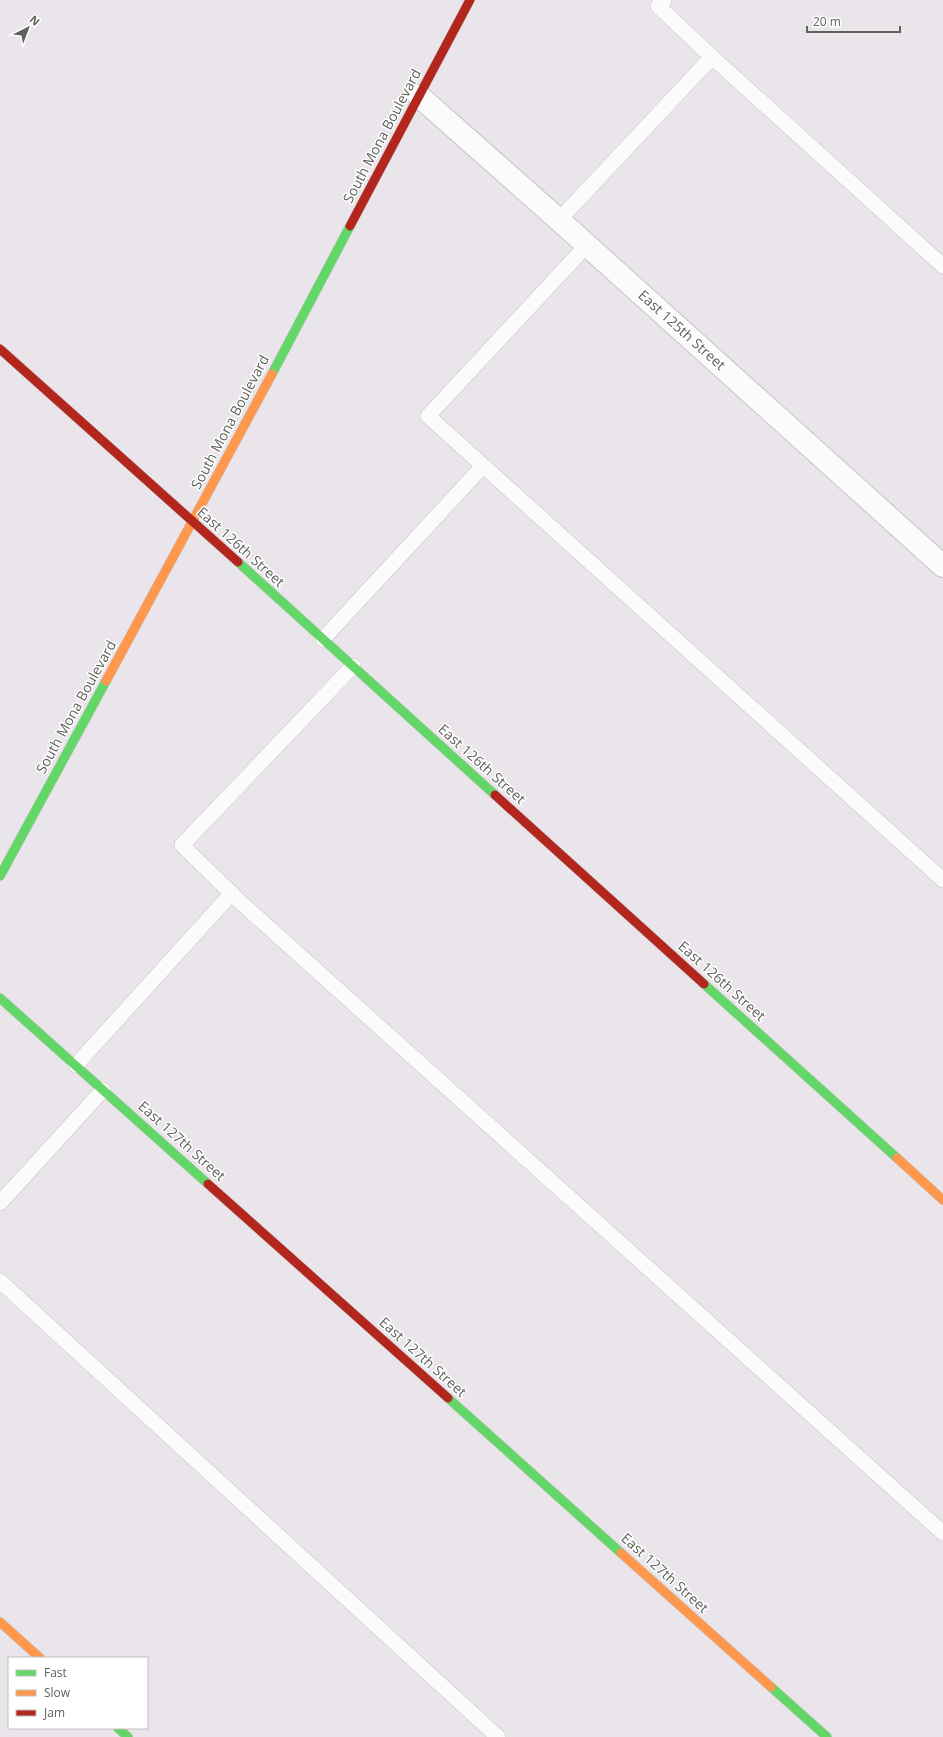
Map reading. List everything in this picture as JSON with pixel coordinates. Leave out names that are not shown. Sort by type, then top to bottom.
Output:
[{"type":"street","name":"South Mona Boulevard","points":[[0,876],[193,522],[470,0]]},
{"type":"street","name":"East 125th Street","points":[[419,96],[587,245],[943,566]]},
{"type":"street","name":"East 126th Street","points":[[0,350],[353,666],[943,1200]]},
{"type":"street","name":"East 127th Street","points":[[0,998],[828,1737]]},
{"type":"street","points":[[0,1622],[39,1657]]},
{"type":"street","points":[[119,1729],[128,1737]]},
{"type":"lane","points":[[664,0],[658,6],[712,57],[943,266]]},
{"type":"lane","points":[[559,220],[712,57]]},
{"type":"lane","points":[[587,245],[428,416],[943,880]]},
{"type":"lane","points":[[322,639],[483,466]]},
{"type":"lane","points":[[353,666],[182,845],[232,893],[943,1533]]},
{"type":"lane","points":[[76,1065],[232,893]]},
{"type":"lane","points":[[0,1203],[103,1090]]},
{"type":"lane","points":[[0,1281],[498,1737]]},
{"type":"traffic: fast","points":[[272,374],[350,226]]},
{"type":"traffic: fast","points":[[238,562],[495,795]]},
{"type":"traffic: fast","points":[[0,876],[106,681]]},
{"type":"traffic: fast","points":[[704,984],[897,1158]]},
{"type":"traffic: fast","points":[[0,998],[208,1184]]},
{"type":"traffic: fast","points":[[448,1398],[621,1553]]},
{"type":"traffic: fast","points":[[771,1687],[827,1737]]},
{"type":"traffic: fast","points":[[119,1729],[128,1737]]},
{"type":"traffic: slow","points":[[106,681],[272,374]]},
{"type":"traffic: slow","points":[[897,1158],[943,1200]]},
{"type":"traffic: slow","points":[[621,1553],[771,1687]]},
{"type":"traffic: slow","points":[[0,1622],[39,1657]]},
{"type":"traffic: jam","points":[[350,226],[470,0]]},
{"type":"traffic: jam","points":[[0,349],[238,562]]},
{"type":"traffic: jam","points":[[495,795],[704,984]]},
{"type":"traffic: jam","points":[[208,1184],[448,1398]]}]
